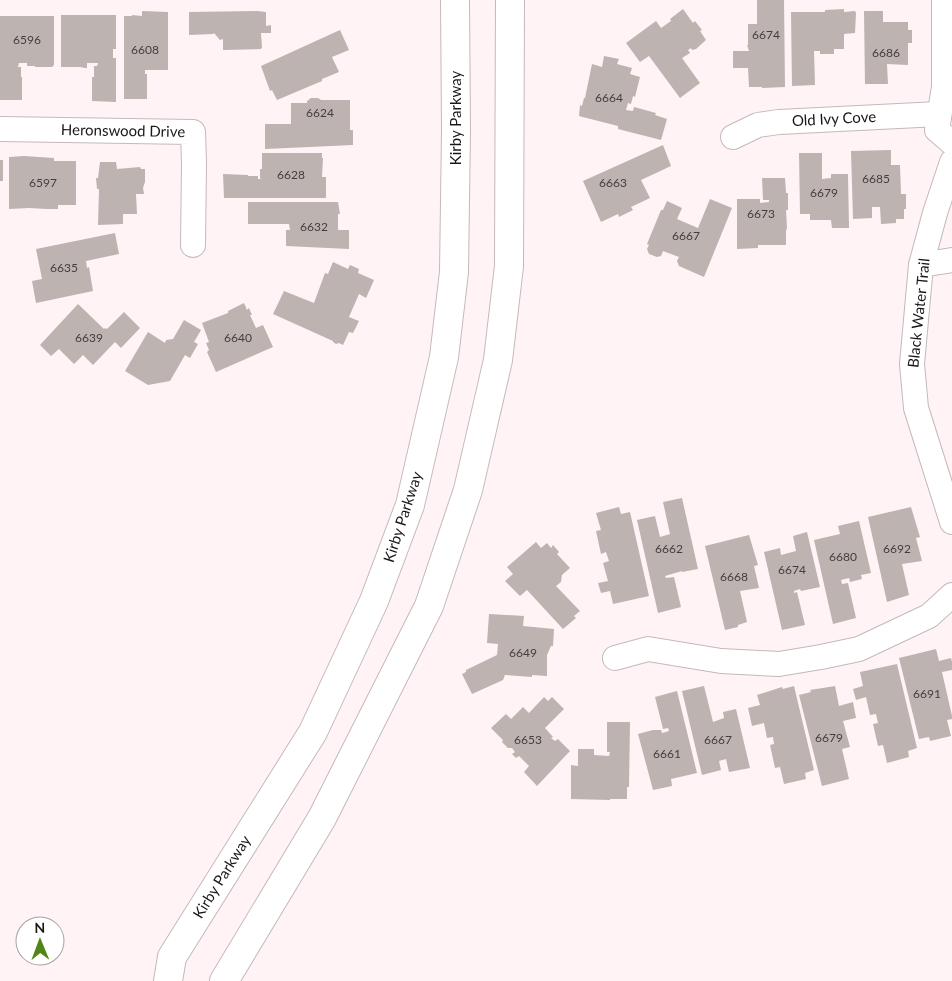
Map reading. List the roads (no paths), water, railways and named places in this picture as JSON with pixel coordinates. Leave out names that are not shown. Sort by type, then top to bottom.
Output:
[{"type":"main road","name":"Kirby Parkway","points":[[168,981],[172,957],[313,732],[374,601],[410,505],[444,357],[454,272],[456,0]]},
{"type":"main road","points":[[224,981],[322,818],[429,606],[468,490],[498,360],[508,266],[510,0]]},
{"type":"street","points":[[944,0],[944,87],[937,130],[952,143]]},
{"type":"street","name":"Old Ivy Cove","points":[[733,137],[758,125],[780,122],[939,114]]},
{"type":"street","name":"Heronswood Drive","points":[[0,128],[193,132],[193,246]]},
{"type":"street","name":"Black Water Trail","points":[[952,162],[935,213],[921,265],[912,364],[916,408],[952,522]]},
{"type":"street","points":[[921,265],[952,260]]},
{"type":"street","points":[[615,658],[648,649],[721,661],[779,664],[820,657],[859,648],[929,616],[952,596]]}]
